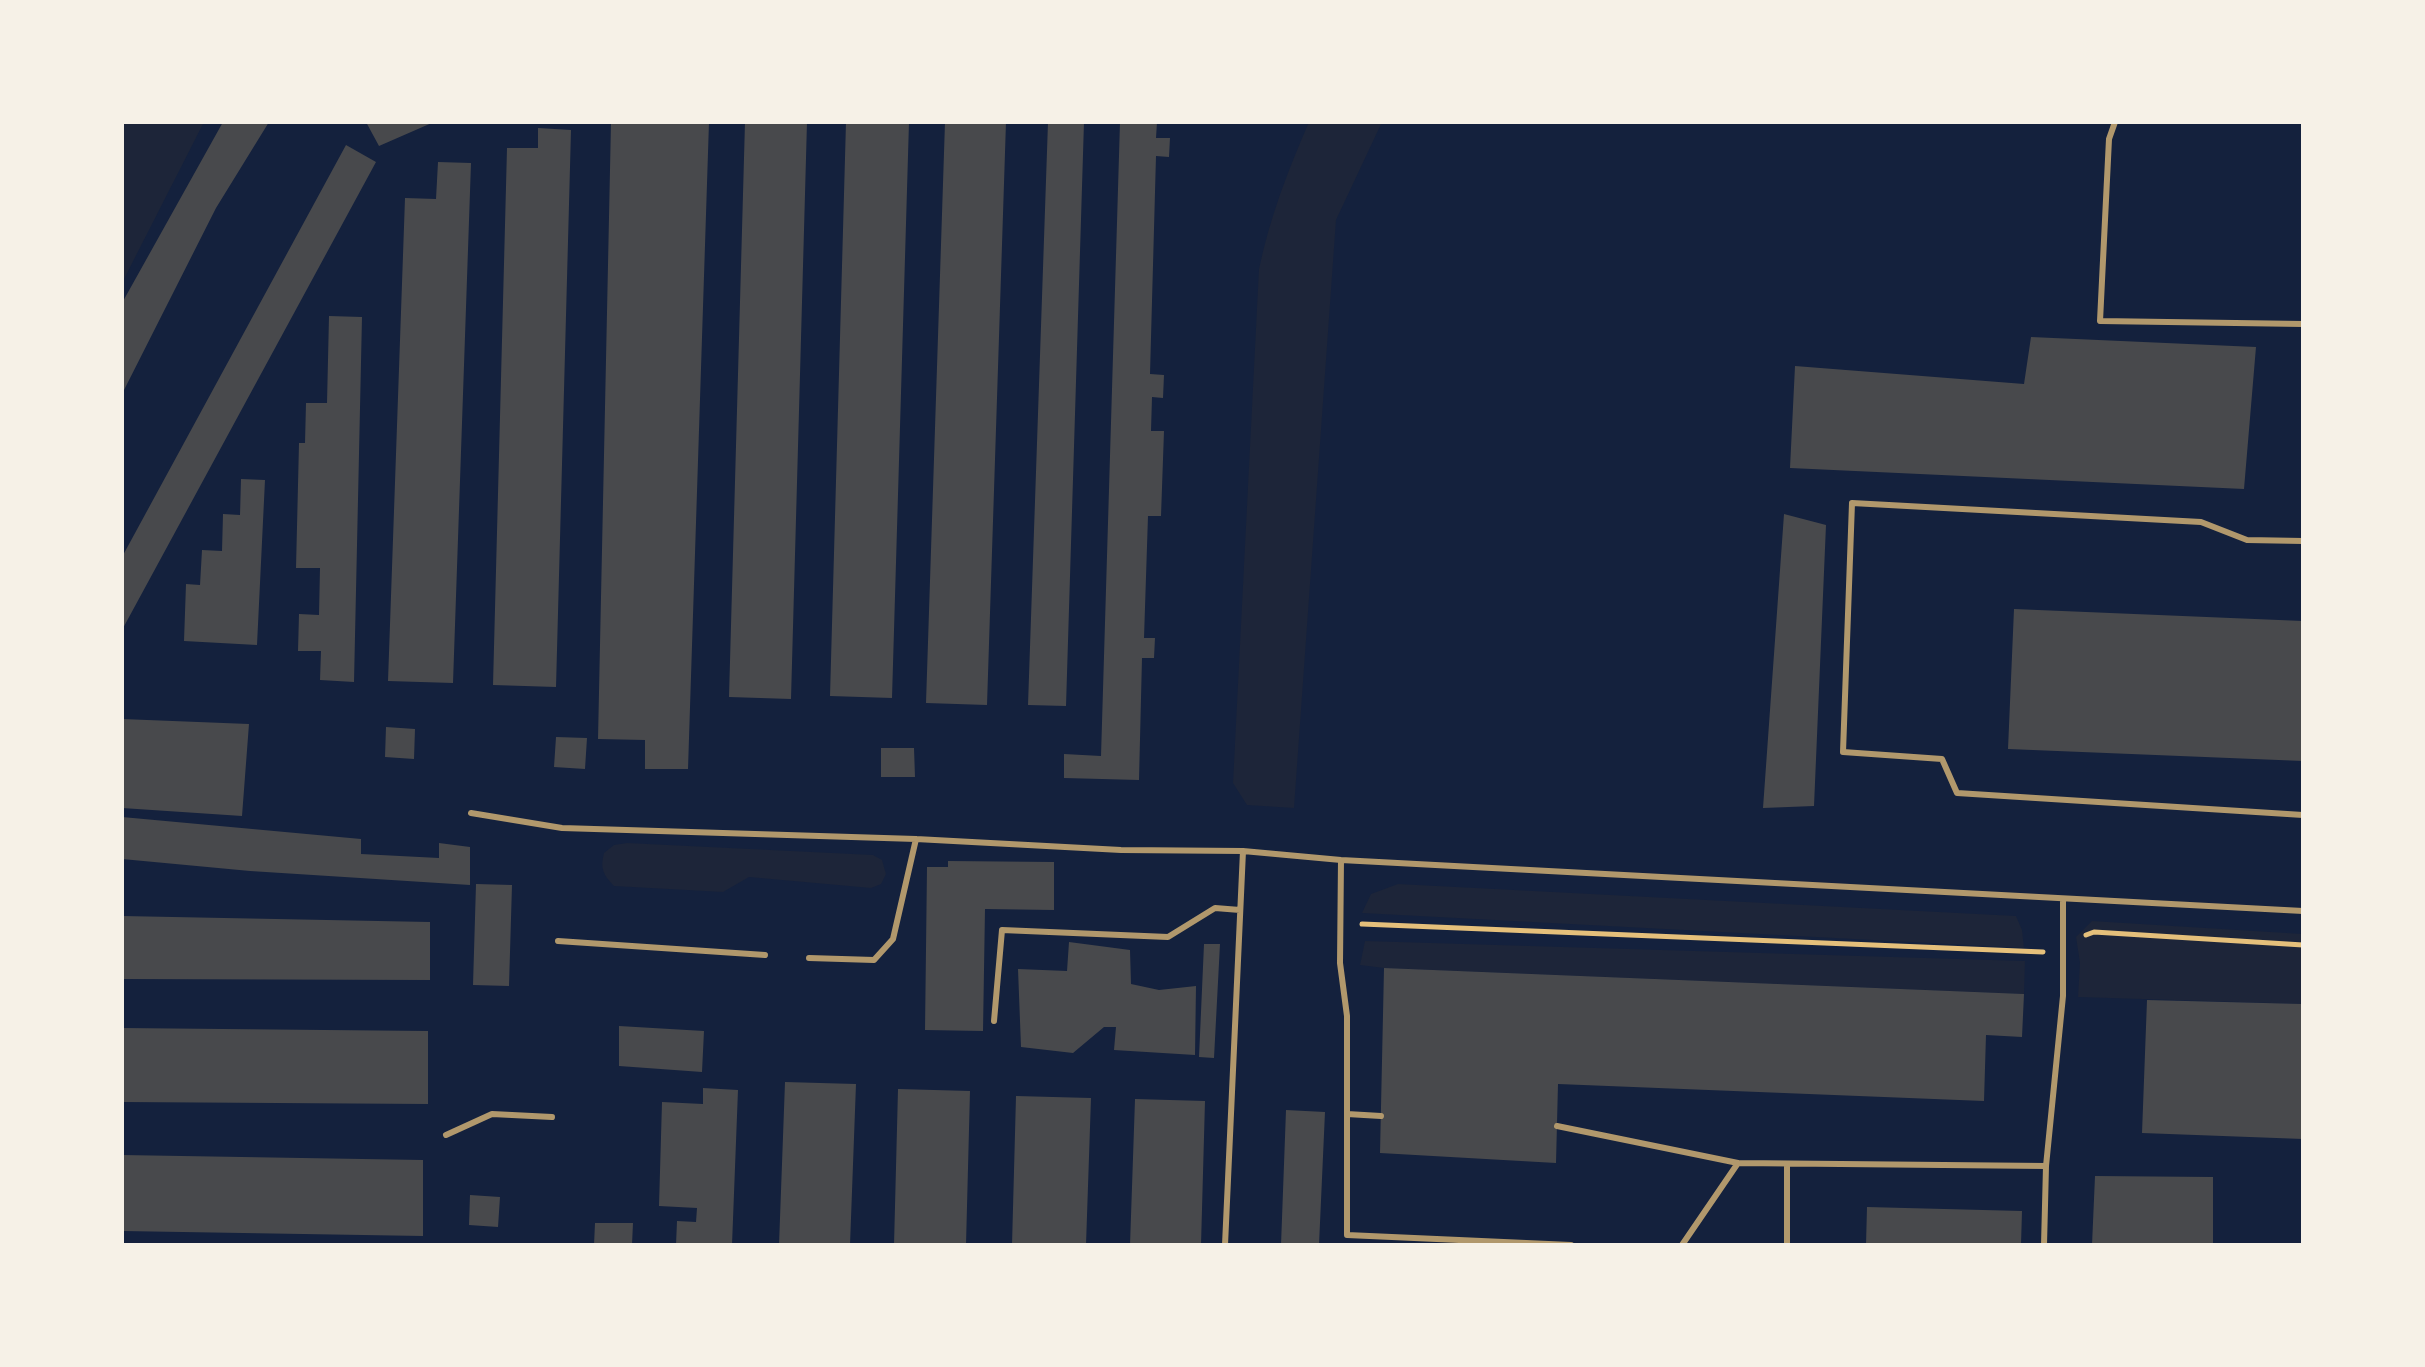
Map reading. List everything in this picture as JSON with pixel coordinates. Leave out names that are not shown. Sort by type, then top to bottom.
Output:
[{"type":"lane","points":[[2115,122],[2109,139],[2100,321],[2303,324]]},
{"type":"lane","points":[[2303,541],[2247,540],[2201,522],[1852,503],[1843,752],[1942,759],[1957,793],[2303,815]]},
{"type":"lane","points":[[471,813],[562,828],[916,839],[1121,850],[1243,851],[1341,860],[2303,911]]},
{"type":"lane","points":[[809,958],[874,960],[893,939],[916,839]]},
{"type":"lane","points":[[1225,1245],[1243,851]]},
{"type":"lane","points":[[1341,860],[1340,963],[1347,1016],[1347,1235],[1571,1245]]},
{"type":"lane","points":[[2044,1245],[2046,1166],[2063,996],[2063,900]]},
{"type":"lane","points":[[994,1021],[1002,930],[1168,937],[1215,908],[1240,910]]},
{"type":"lane","points":[[558,941],[765,955]]},
{"type":"lane","points":[[446,1135],[492,1114],[552,1117]]},
{"type":"lane","points":[[1347,1114],[1381,1116]]},
{"type":"lane","points":[[1557,1126],[1738,1163],[2046,1166]]},
{"type":"lane","points":[[1682,1245],[1738,1163]]},
{"type":"lane","points":[[1787,1164],[1787,1245]]},
{"type":"path","points":[[1341,923],[2063,949],[2094,932],[2303,945]]},
{"type":"shaded area","points":[[122,122],[204,122],[122,283]]},
{"type":"shaded area","points":[[1309,122],[1382,122],[1336,220],[1294,808],[1247,805],[1233,783],[1259,269],[1280,194]]},
{"type":"shaded area","points":[[627,843],[873,855],[882,860],[886,874],[881,884],[871,888],[749,877],[723,892],[614,886],[603,871],[604,853],[614,845]]},
{"type":"shaded area","points":[[1398,884],[2016,916],[2022,930],[2024,948],[1362,913],[1371,894]]},
{"type":"shaded area","points":[[2092,921],[2303,934],[2303,1004],[2078,997],[2080,963],[2076,937]]},
{"type":"shaded area","points":[[1365,941],[2025,961],[2024,994],[1384,968],[1360,965]]},
{"type":"building","points":[[223,122],[269,122],[216,208],[122,394],[122,303]]},
{"type":"building","points":[[366,122],[434,122],[379,146]]},
{"type":"building","points":[[611,122],[709,122],[688,769],[645,769],[645,740],[598,739]]},
{"type":"building","points":[[745,122],[807,122],[791,699],[729,697]]},
{"type":"building","points":[[846,122],[909,122],[892,698],[830,696]]},
{"type":"building","points":[[945,122],[1006,122],[987,705],[926,703]]},
{"type":"building","points":[[1048,122],[1084,122],[1066,706],[1028,705]]},
{"type":"building","points":[[1120,122],[1157,122],[1156,138],[1170,138],[1169,157],[1156,156],[1150,374],[1164,375],[1163,398],[1152,397],[1151,431],[1164,431],[1161,516],[1148,516],[1144,638],[1155,638],[1154,658],[1142,658],[1139,780],[1064,778],[1064,754],[1101,756]]},
{"type":"building","points":[[538,128],[571,130],[556,687],[493,685],[507,148],[538,148]]},
{"type":"building","points":[[346,145],[376,162],[122,630],[122,557]]},
{"type":"building","points":[[438,162],[471,163],[453,683],[388,681],[405,198],[436,199]]},
{"type":"building","points":[[329,316],[362,317],[354,682],[320,680],[321,651],[298,651],[299,614],[319,615],[320,568],[296,568],[299,443],[305,443],[306,403],[327,403]]},
{"type":"building","points":[[2031,337],[2256,347],[2244,489],[1790,468],[1795,366],[2024,384]]},
{"type":"building","points":[[241,479],[265,480],[257,645],[184,641],[186,584],[200,585],[202,550],[222,551],[223,514],[240,515]]},
{"type":"building","points":[[1784,514],[1826,525],[1814,806],[1763,808]]},
{"type":"building","points":[[2014,609],[2303,621],[2303,761],[2008,749]]},
{"type":"building","points":[[122,719],[249,724],[242,816],[122,808]]},
{"type":"building","points":[[386,727],[415,729],[414,759],[385,757]]},
{"type":"building","points":[[556,737],[587,738],[585,769],[554,767]]},
{"type":"building","points":[[881,748],[914,748],[915,777],[881,777]]},
{"type":"building","points":[[122,817],[361,839],[361,854],[439,858],[439,843],[470,847],[470,885],[250,871],[122,859]]},
{"type":"building","points":[[948,861],[1054,862],[1054,910],[985,909],[983,1031],[925,1030],[927,867],[948,867]]},
{"type":"building","points":[[476,884],[512,885],[509,986],[473,985]]},
{"type":"building","points":[[122,916],[430,922],[430,980],[122,979]]},
{"type":"building","points":[[1069,942],[1130,950],[1131,984],[1159,990],[1196,986],[1195,1055],[1114,1050],[1116,1027],[1104,1027],[1073,1053],[1021,1047],[1018,969],[1067,971]]},
{"type":"building","points":[[1204,944],[1220,944],[1214,1058],[1199,1057]]},
{"type":"building","points":[[1384,968],[2024,994],[2022,1037],[1986,1035],[1984,1101],[1558,1084],[1556,1163],[1380,1153]]},
{"type":"building","points":[[2147,1000],[2303,1004],[2303,1139],[2142,1133]]},
{"type":"building","points":[[619,1026],[704,1031],[702,1072],[619,1066]]},
{"type":"building","points":[[122,1028],[428,1031],[428,1104],[122,1102]]},
{"type":"building","points":[[785,1082],[856,1084],[850,1245],[779,1245]]},
{"type":"building","points":[[703,1088],[738,1090],[732,1245],[676,1245],[677,1221],[696,1222],[697,1208],[659,1206],[662,1102],[703,1104]]},
{"type":"building","points":[[898,1089],[970,1091],[966,1245],[894,1245]]},
{"type":"building","points":[[1016,1096],[1091,1098],[1086,1245],[1012,1245]]},
{"type":"building","points":[[1135,1099],[1205,1101],[1201,1245],[1130,1245]]},
{"type":"building","points":[[1286,1110],[1325,1112],[1319,1245],[1281,1245]]},
{"type":"building","points":[[122,1155],[423,1160],[423,1236],[122,1231]]},
{"type":"building","points":[[2095,1176],[2213,1177],[2213,1245],[2092,1245]]},
{"type":"building","points":[[470,1195],[500,1197],[498,1227],[469,1225]]},
{"type":"building","points":[[1867,1207],[2022,1211],[2021,1245],[1866,1245]]},
{"type":"building","points":[[595,1223],[633,1223],[632,1245],[594,1245]]}]
